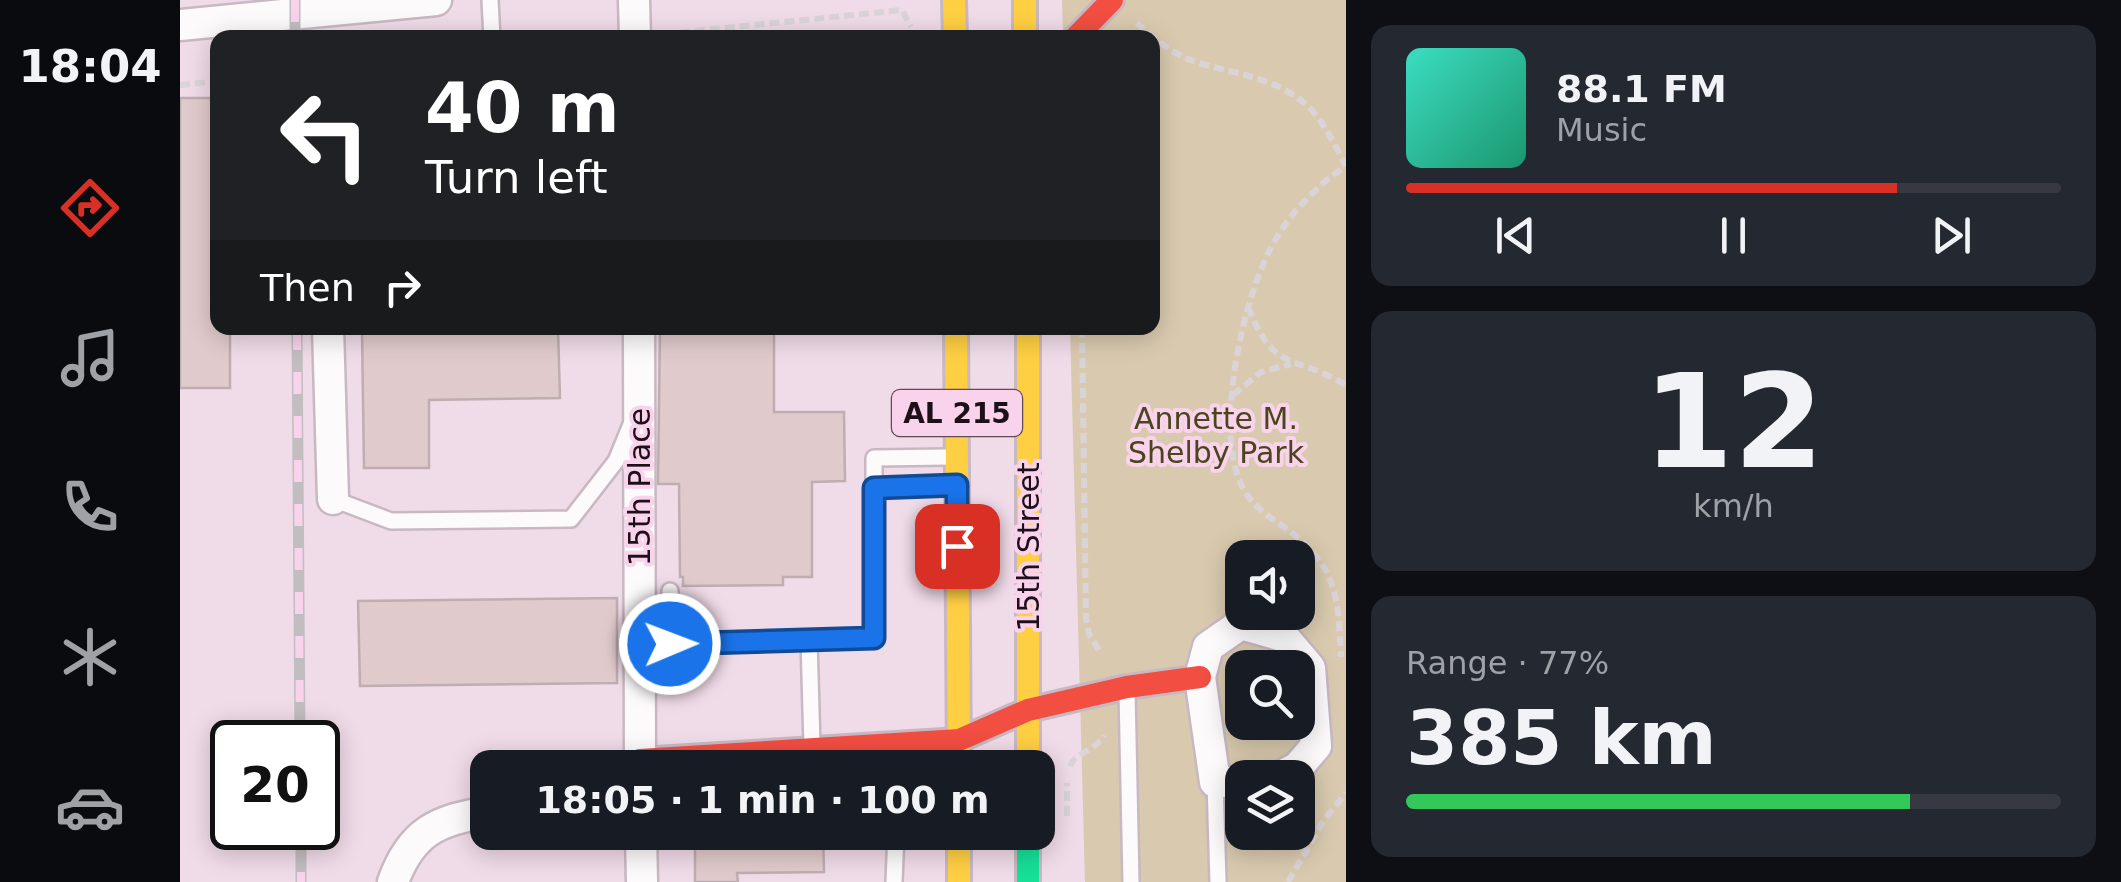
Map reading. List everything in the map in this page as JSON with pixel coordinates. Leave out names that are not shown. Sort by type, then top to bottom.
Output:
[{"type":"main road","points":[[954,0],[954,30]]},
{"type":"main road","points":[[1024,30],[1025,0]]},
{"type":"main road","points":[[1086,30],[1119,6]]},
{"type":"main road","name":"AL 215","points":[[956,335],[958,750]]},
{"type":"main road","name":"15th Street","points":[[1028,335],[1028,750]]},
{"type":"main road","points":[[899,750],[958,740],[1028,710],[1117,689],[1200,677]]},
{"type":"main road","points":[[959,850],[959,882]]},
{"type":"main road","points":[[1028,850],[1028,882]]},
{"type":"street","points":[[180,25],[320,16],[436,0]]},
{"type":"street","points":[[634,0],[635,30]]},
{"type":"street","points":[[328,335],[333,499]]},
{"type":"street","name":"15th Place","points":[[635,750],[639,335]]},
{"type":"street","points":[[1225,771],[1200,677],[1208,647],[1241,624],[1283,636],[1310,668],[1316,746],[1304,760]]},
{"type":"street","points":[[393,882],[402,856],[431,826],[470,816]]},
{"type":"street","points":[[641,850],[642,882]]},
{"type":"lane","points":[[490,0],[492,30]]},
{"type":"lane","points":[[333,499],[392,521],[572,518],[616,461],[640,404]]},
{"type":"lane","points":[[670,590],[670,644],[874,638],[874,458],[957,457]]},
{"type":"lane","points":[[874,488],[957,485]]},
{"type":"lane","points":[[809,640],[812,750]]},
{"type":"lane","points":[[1117,689],[1131,882]]},
{"type":"lane","points":[[1218,882],[1225,812]]},
{"type":"lane","points":[[894,882],[895,850]]},
{"type":"path","points":[[1119,6],[1145,30]]},
{"type":"path","points":[[711,30],[902,10],[912,30]]},
{"type":"path","points":[[1160,41],[1187,58],[1269,81],[1306,104],[1346,166],[1294,212],[1261,266],[1248,306],[1232,396],[1230,435],[1244,492],[1307,544],[1328,568],[1338,606],[1341,663]]},
{"type":"path","points":[[180,84],[210,82]]},
{"type":"path","points":[[1248,306],[1269,348],[1286,361],[1323,371],[1346,385]]},
{"type":"path","points":[[1067,827],[1068,772],[1072,760],[1102,740],[1117,689],[1111,661],[1095,645],[1086,619],[1082,335]]},
{"type":"path","points":[[1232,396],[1261,372],[1298,363]]},
{"type":"path","points":[[1288,882],[1324,820],[1346,793]]},
{"type":"green space","name":"Annette M. Shelby Park","points":[[1062,0],[1346,0],[1346,882],[1085,882],[1070,335],[1160,335],[1160,30],[1063,30]]},
{"type":"building","points":[[180,98],[210,98],[210,335],[230,335],[230,388],[180,388]]},
{"type":"building","points":[[362,335],[558,335],[560,398],[429,400],[429,468],[364,468]]},
{"type":"building","points":[[660,335],[774,335],[774,412],[844,412],[845,481],[812,482],[812,577],[783,577],[783,585],[683,586],[679,484],[658,484]]},
{"type":"building","points":[[617,598],[617,683],[360,686],[358,601]]},
{"type":"building","points":[[695,850],[823,850],[824,872],[737,873],[738,882],[695,882]]},
{"type":"railway","points":[[295,0],[295,30]]},
{"type":"railway","points":[[297,335],[300,720]]},
{"type":"railway","points":[[301,850],[301,882]]},
{"type":"traffic: fast","points":[[1028,850],[1028,882]]},
{"type":"traffic: slow","points":[[954,0],[955,30]]},
{"type":"traffic: slow","points":[[1025,0],[1025,30]]},
{"type":"traffic: slow","points":[[956,335],[959,750]]},
{"type":"traffic: slow","points":[[1028,335],[1028,750]]},
{"type":"traffic: slow","points":[[959,850],[959,882]]},
{"type":"traffic: jam","points":[[1083,30],[1112,0]]},
{"type":"traffic: jam","points":[[800,750],[959,740],[1028,710],[1127,687],[1200,677]]},
{"type":"route","points":[[670,644],[874,638],[874,488],[957,485],[957,546]]}]
